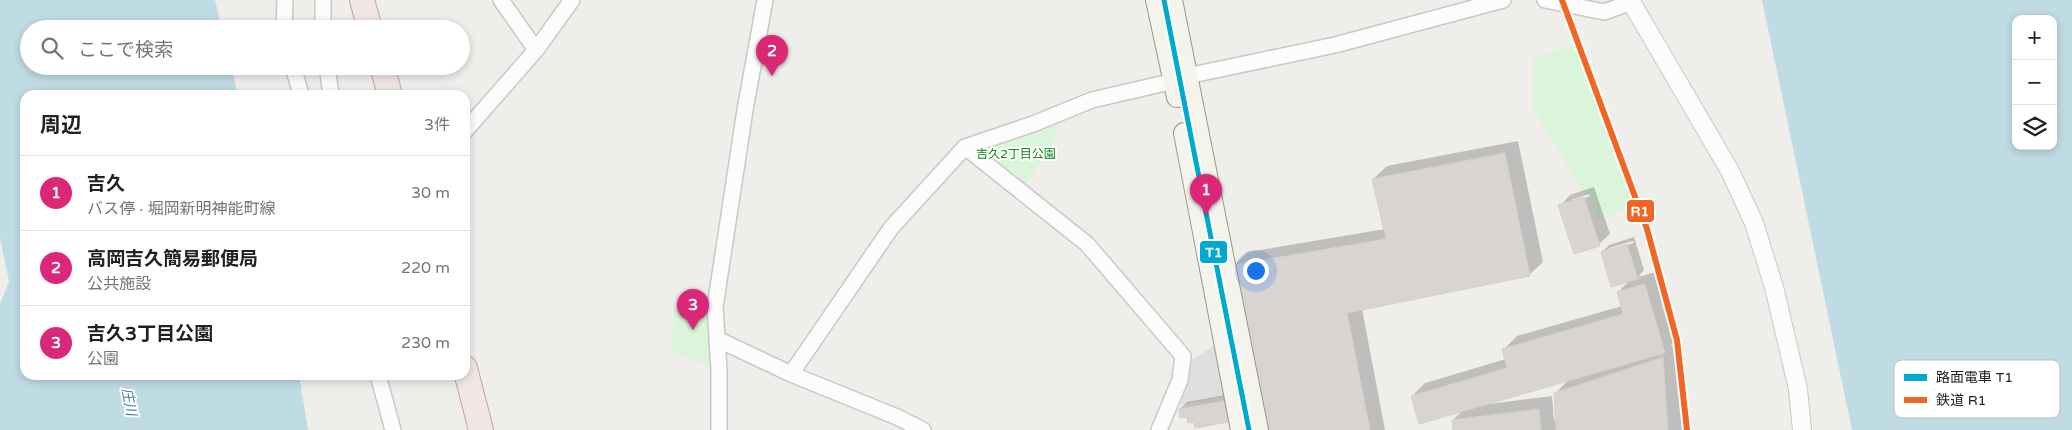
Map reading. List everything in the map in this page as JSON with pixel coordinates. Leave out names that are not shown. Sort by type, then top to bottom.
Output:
[{"type":"highway","points":[[362,0],[368,20]]},
{"type":"highway","points":[[384,75],[389,90]]},
{"type":"highway","points":[[468,380],[481,430]]},
{"type":"main road","points":[[1156,0],[1181,78],[1222,257],[1258,430]]},
{"type":"main road","points":[[1172,0],[1181,78],[1207,258],[1241,430]]},
{"type":"street","points":[[284,20],[285,0]]},
{"type":"street","points":[[323,0],[323,20]]},
{"type":"street","points":[[502,0],[536,50]]},
{"type":"street","points":[[470,125],[536,50],[572,0]]},
{"type":"street","points":[[718,430],[718,339],[715,307],[745,110],[765,0]]},
{"type":"street","points":[[791,374],[891,228],[965,147],[1033,124],[1092,100],[1181,78],[1335,45],[1503,0]]},
{"type":"street","points":[[1545,0],[1604,12],[1631,1],[1730,171],[1754,223],[1774,287],[1794,371],[1798,389],[1802,430]]},
{"type":"street","points":[[296,75],[300,90]]},
{"type":"street","points":[[328,75],[330,90]]},
{"type":"street","points":[[965,147],[1086,244],[1182,356],[1180,380],[1159,430]]},
{"type":"street","points":[[718,339],[791,374],[897,417],[923,430]]},
{"type":"street","points":[[379,380],[393,430]]},
{"type":"green space","points":[[1573,43],[1636,204],[1601,221],[1533,109],[1533,59]]},
{"type":"green space","name":"吉久2丁目公園","points":[[1065,110],[1052,144],[1021,191],[965,147]]},
{"type":"green space","points":[[695,296],[714,298],[713,368],[673,352],[673,312]]},
{"type":"shaded area","points":[[1217,344],[1226,396],[1180,405],[1185,390],[1185,364]]},
{"type":"water","name":"庄川","points":[[0,0],[215,0],[220,20],[20,20],[20,75],[233,75],[237,90],[20,90],[20,380],[300,380],[308,430],[0,430],[0,304],[9,281],[0,238]]},
{"type":"water","points":[[1762,0],[2072,0],[2072,430],[1852,430]]},
{"type":"building","points":[[1505,153],[1530,276],[1347,313],[1370,430],[1265,430],[1233,265],[1386,239],[1372,179]]},
{"type":"building","points":[[1584,197],[1600,246],[1574,254],[1558,205]]},
{"type":"building","points":[[1627,244],[1638,279],[1611,287],[1601,252]]},
{"type":"building","points":[[1645,284],[1665,353],[1419,424],[1411,396],[1507,368],[1502,349],[1623,314],[1617,292]]},
{"type":"building","points":[[1663,357],[1668,430],[1556,430],[1554,393]]},
{"type":"building","points":[[1224,401],[1228,422],[1195,428],[1194,422],[1188,423],[1187,417],[1180,418],[1179,409]]},
{"type":"building","points":[[1539,409],[1541,430],[1453,430],[1452,420]]},
{"type":"railway","points":[[1562,0],[1647,229],[1677,340],[1687,430]]},
{"type":"tram line","name":"T1","points":[[1164,0],[1249,430]]},
{"type":"rail line","name":"R1","points":[[1562,0],[1647,229],[1677,340],[1687,430]]},
{"type":"place","name":"高岡吉久簡易郵便局","points":[[772,76]]},
{"type":"place","name":"吉久","points":[[1206,215]]},
{"type":"place","name":"吉久3丁目公園","points":[[693,330]]}]
